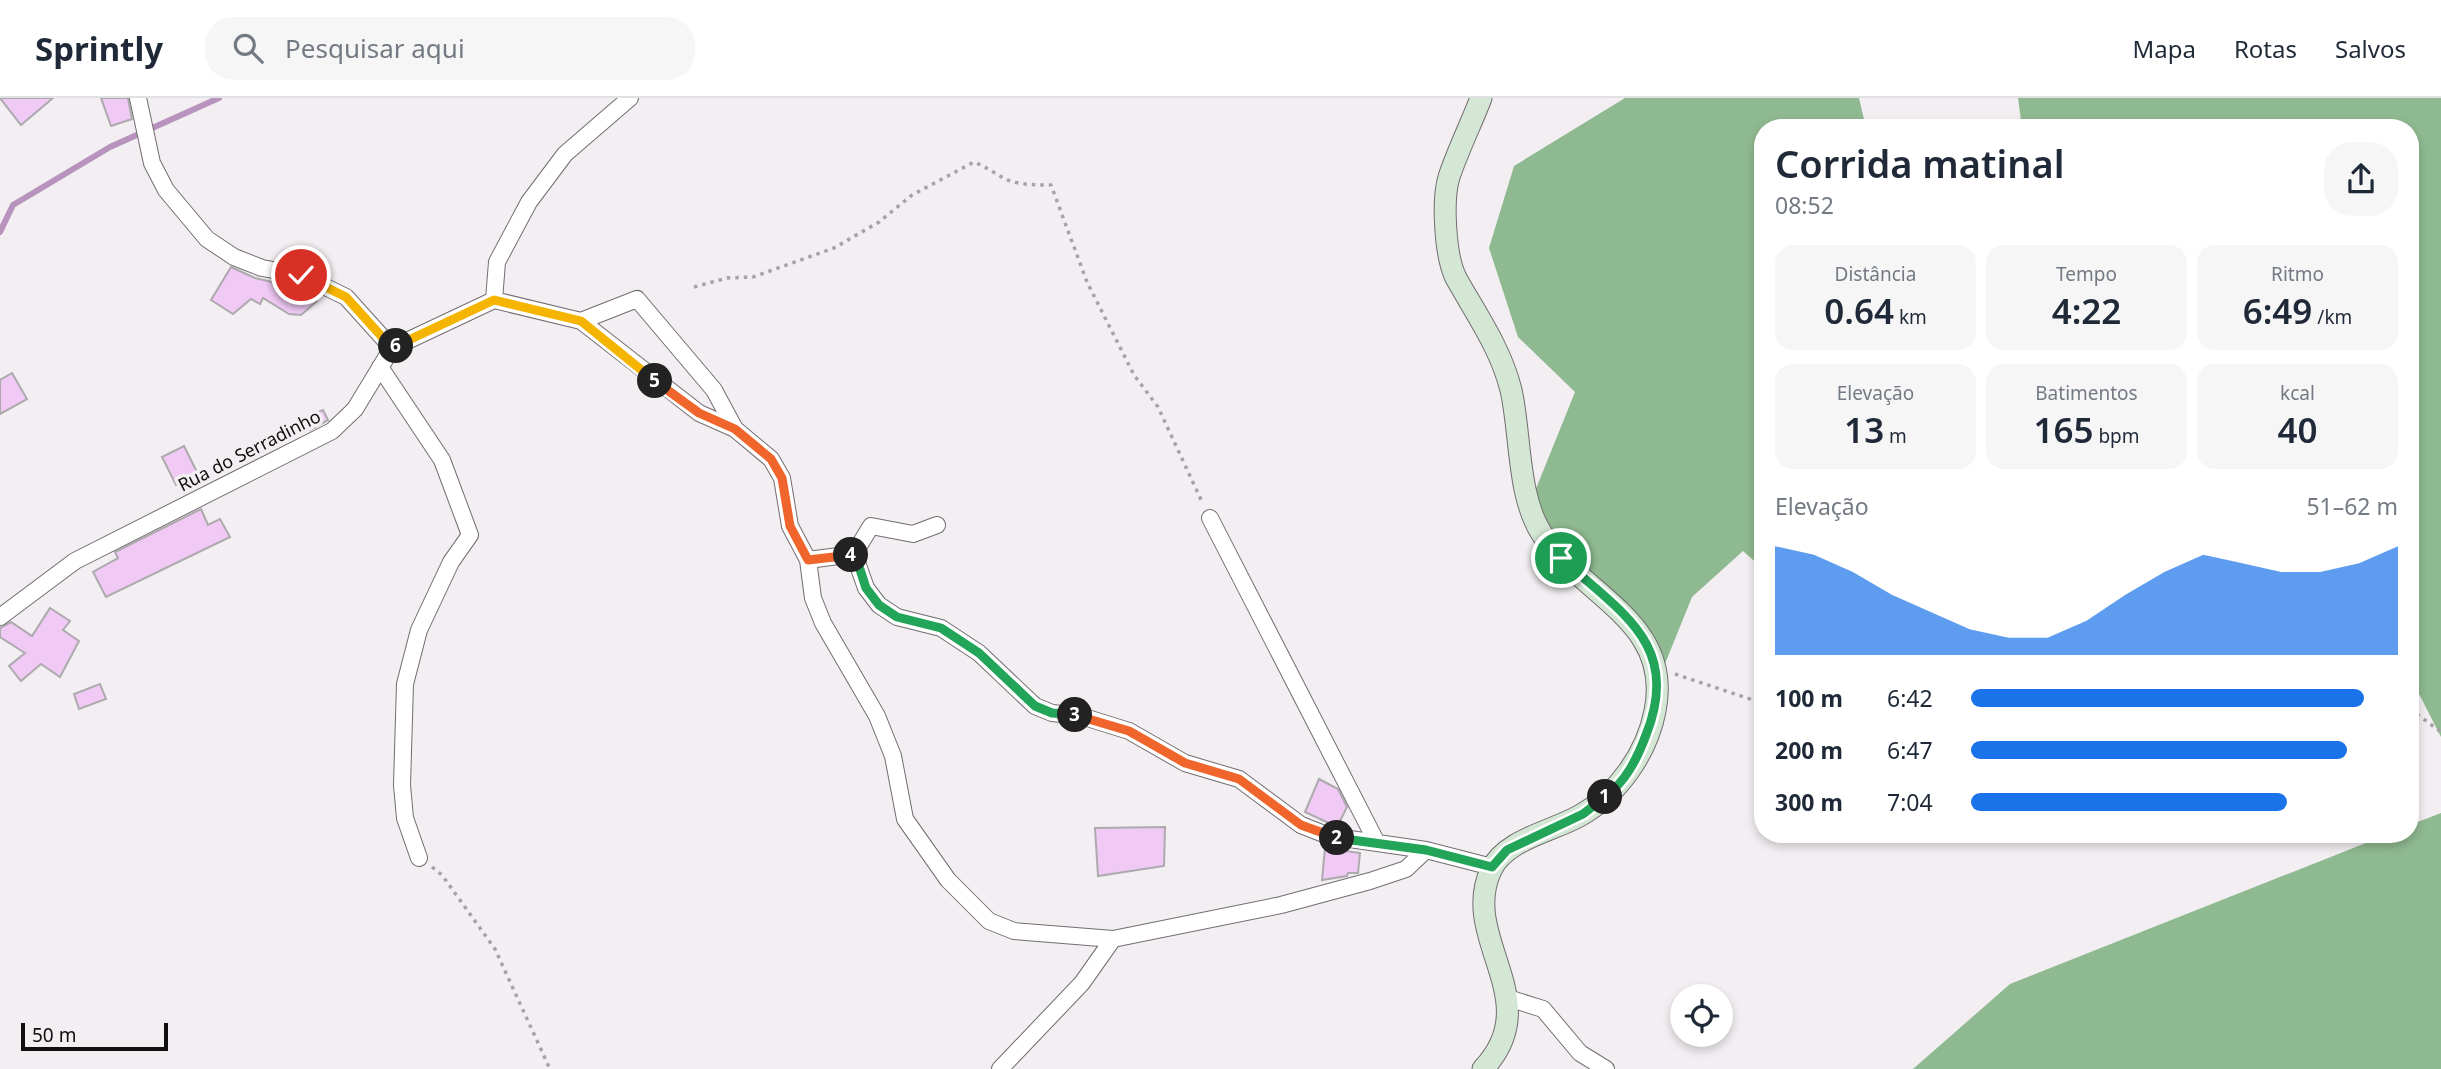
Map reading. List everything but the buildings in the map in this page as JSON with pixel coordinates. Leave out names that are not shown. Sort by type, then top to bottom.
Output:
[{"type":"street","points":[[138,98],[152,163],[166,190],[207,239],[234,257],[262,268],[301,275],[346,297],[392,348],[494,300],[581,321],[699,413],[735,429],[771,459],[782,478],[790,526],[808,560],[813,598],[823,623],[877,716],[893,756],[905,819],[948,880],[989,920],[1014,931],[1112,939],[1281,905],[1370,881],[1406,869],[1426,850]]},
{"type":"street","points":[[494,300],[496,262],[529,202],[565,154],[630,98]]},
{"type":"street","points":[[1481,98],[1448,180],[1445,239],[1454,274],[1497,351],[1511,389],[1529,506],[1541,533],[1561,558],[1637,629],[1657,667],[1655,713],[1636,763],[1612,791],[1583,814],[1507,850],[1492,867],[1483,892],[1483,915],[1508,998],[1507,1023],[1502,1043],[1483,1069]]},
{"type":"street","points":[[581,321],[637,299],[713,390],[735,429]]},
{"type":"street","name":"Rua do Serradinho","points":[[0,617],[75,561],[332,431],[355,409],[392,348]]},
{"type":"street","points":[[380,367],[442,460],[470,535],[451,562],[419,630],[405,684],[402,785],[405,818],[419,858]]},
{"type":"street","points":[[1210,518],[1377,843]]},
{"type":"street","points":[[937,525],[913,534],[871,526],[855,554],[866,588],[879,605],[897,617],[941,628],[979,653],[1035,706],[1052,713],[1081,716],[1129,731],[1185,763],[1239,779],[1301,825],[1329,836],[1426,850],[1492,867]]},
{"type":"street","points":[[808,560],[855,554]]},
{"type":"street","points":[[1000,1069],[1082,983],[1112,939]]},
{"type":"street","points":[[1508,998],[1543,1009],[1580,1053],[1588,1069]]},
{"type":"street","points":[[1580,1053],[1606,1069]]},
{"type":"path","points":[[694,286],[727,278],[753,277],[834,248],[879,222],[912,195],[974,162],[989,167],[1007,180],[1027,185],[1051,185],[1087,282],[1134,375],[1158,407],[1210,518]]},
{"type":"path","points":[[1657,667],[1754,700]]},
{"type":"path","points":[[2419,716],[2441,732]]},
{"type":"path","points":[[419,858],[442,875],[495,949],[550,1069]]},
{"type":"green space","points":[[1625,98],[1859,98],[1864,119],[1754,119],[1754,561],[1743,551],[1692,597],[1658,681],[1657,667],[1529,506],[1575,392],[1518,337],[1489,248],[1514,166]]},
{"type":"green space","points":[[2018,98],[2441,98],[2441,737],[2419,694],[2419,119],[2021,119]]},
{"type":"green space","points":[[2441,813],[2441,1069],[1913,1069],[2010,984],[2366,843],[2419,843],[2419,822]]},
{"type":"waterway","points":[[0,232],[13,205],[110,147],[219,98]]},
{"type":"route","points":[[301,275],[346,297],[392,348],[494,300],[581,321],[699,413],[735,429],[771,459],[782,478],[790,526],[808,560],[855,554],[866,588],[879,605],[897,617],[941,628],[979,653],[1035,706],[1052,713],[1081,716],[1129,731],[1185,763],[1239,779],[1301,825],[1329,836],[1426,850],[1492,867],[1507,850],[1583,814],[1612,791],[1636,763],[1655,713],[1658,681],[1652,653],[1637,629],[1561,558]]}]
